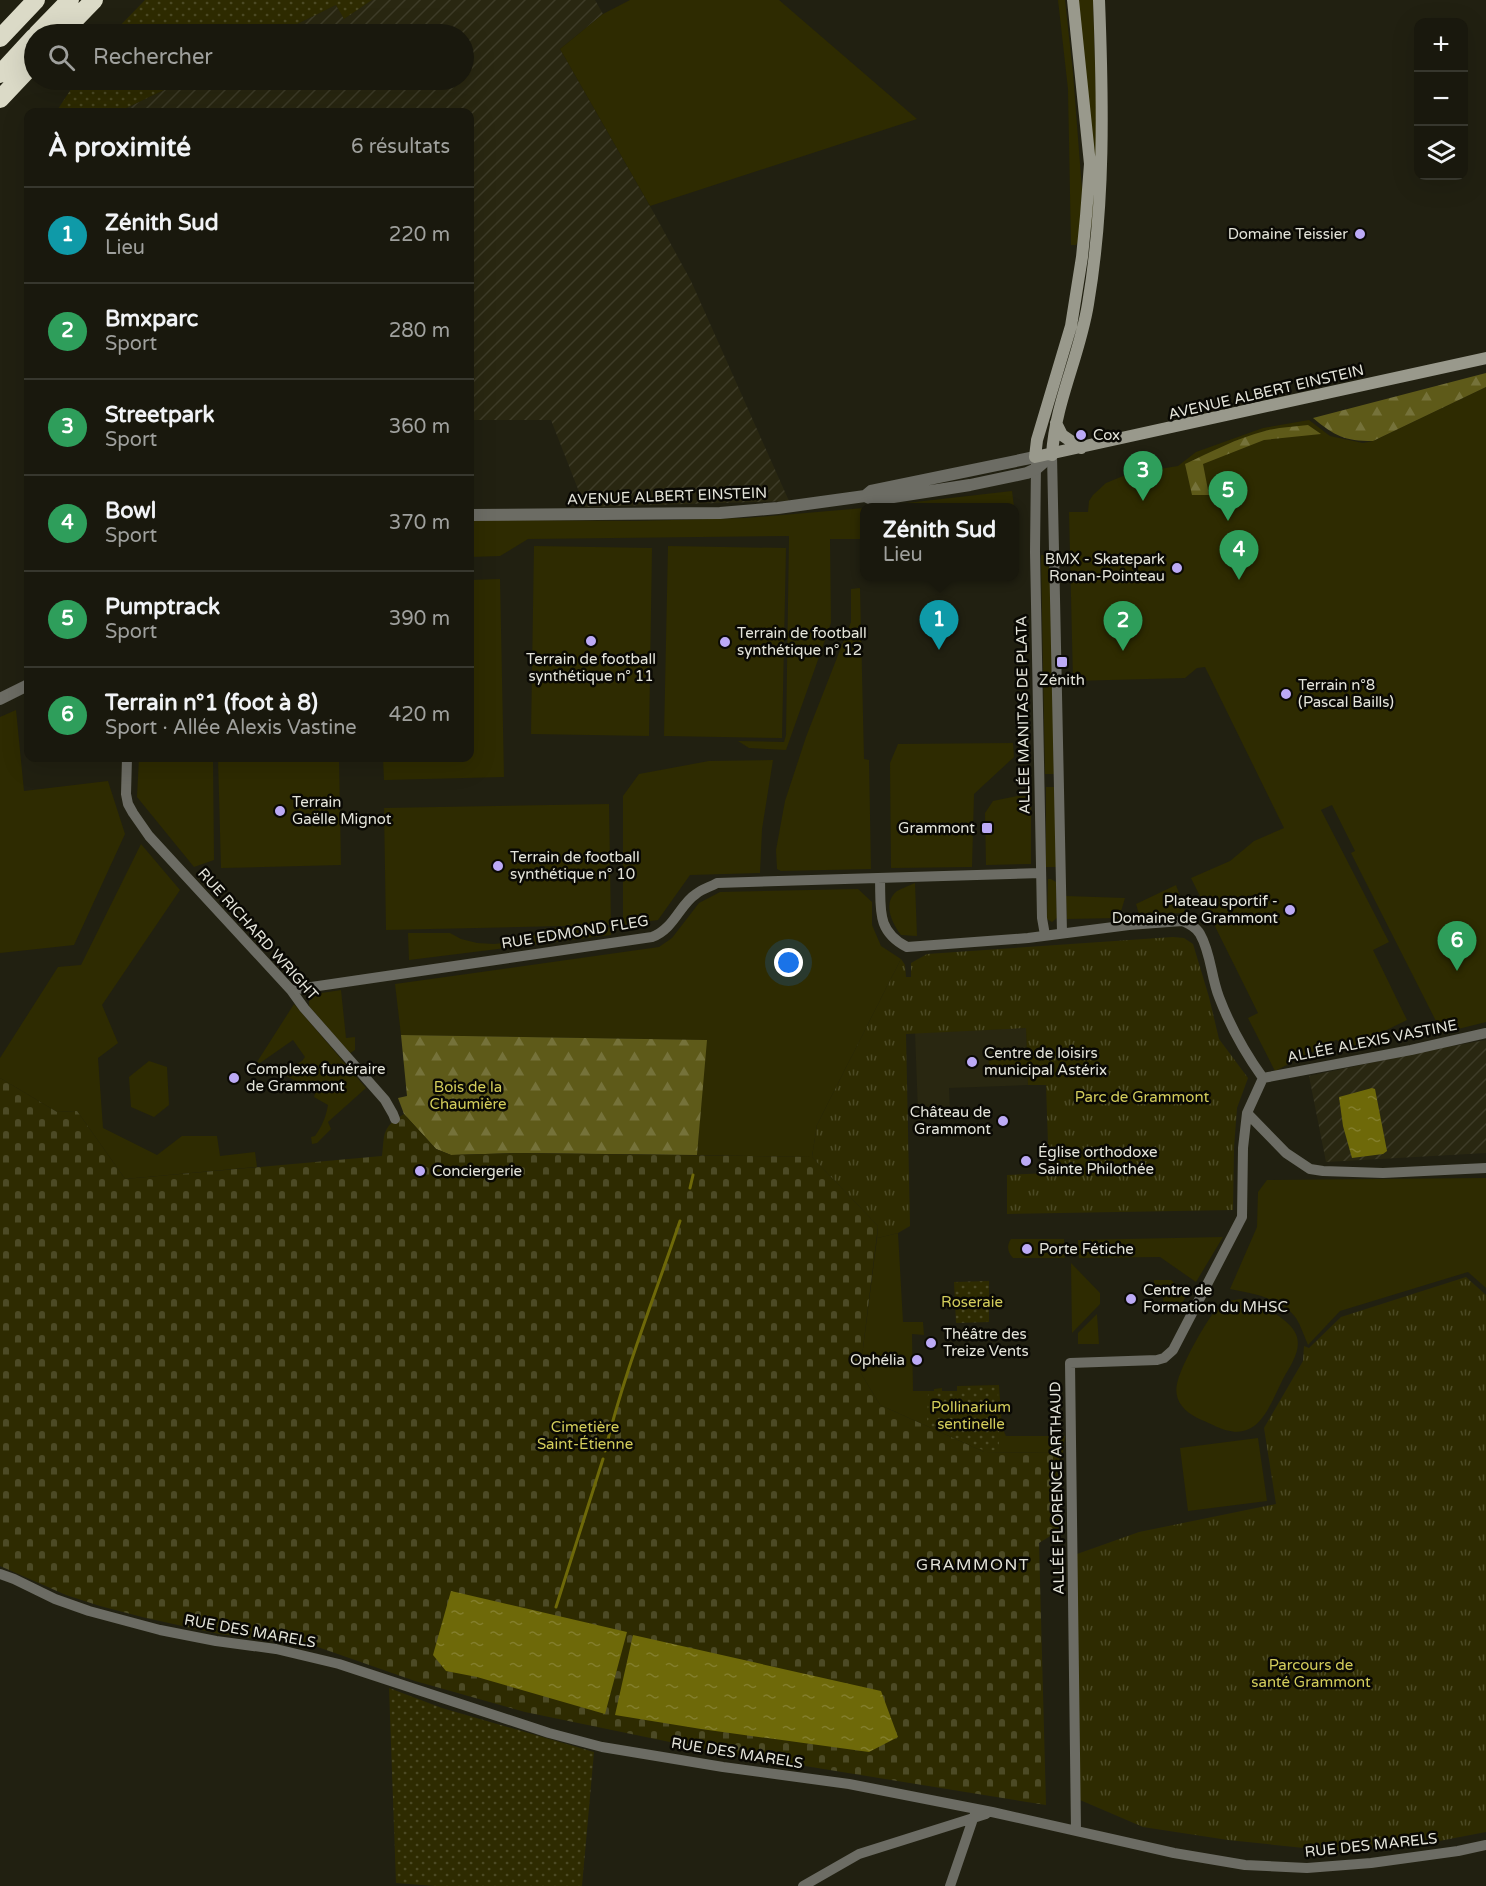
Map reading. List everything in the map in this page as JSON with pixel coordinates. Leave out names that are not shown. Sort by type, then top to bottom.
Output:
[{"type":"highway","points":[[0,38],[36,0]]},
{"type":"highway","points":[[47,24],[70,0]]},
{"type":"highway","points":[[71,24],[94,0]]},
{"type":"highway","points":[[0,74],[24,49]]},
{"type":"highway","points":[[0,99],[24,74]]},
{"type":"main road","points":[[1036,463],[1037,440],[1071,326],[1082,257],[1090,164],[1073,0]]},
{"type":"main road","points":[[1052,455],[1056,423],[1084,327],[1095,265],[1102,162],[1099,0]]},
{"type":"main road","points":[[1082,257],[1095,265]]},
{"type":"main road","name":"AVENUE ALBERT EINSTEIN","points":[[1036,463],[1052,455],[1081,448],[1486,358]]},
{"type":"main road","points":[[1056,423],[1062,435],[1081,448]]},
{"type":"street","points":[[1052,455],[1062,933]]},
{"type":"street","name":"AVENUE ALBERT EINSTEIN","points":[[474,514],[720,513],[778,508],[865,496],[871,491],[1036,463]]},
{"type":"street","name":"ALLÉE MANITAS DE PLATA","points":[[1036,463],[1035,563],[1042,918],[1045,935]]},
{"type":"street","points":[[0,699],[24,687]]},
{"type":"street","name":"RUE RICHARD WRIGHT","points":[[127,762],[125,779],[128,804],[149,836],[291,990],[304,1008],[385,1100],[395,1119]]},
{"type":"street","name":"RUE EDMOND FLEG","points":[[291,990],[652,937],[660,933],[677,916],[694,894],[717,883],[1041,873]]},
{"type":"street","points":[[880,879],[882,922],[895,941],[907,947],[1028,938],[1140,924],[1182,921],[1190,924],[1200,934],[1209,957],[1218,995],[1244,1051],[1263,1078]]},
{"type":"street","name":"ALLÉE ALEXIS VASTINE","points":[[1263,1078],[1411,1050],[1486,1033]]},
{"type":"street","name":"ALLÉE FLORENCE ARTHAUD","points":[[1076,1831],[1070,1363],[1157,1360],[1164,1358],[1173,1350],[1242,1217],[1243,1148],[1248,1113],[1263,1078]]},
{"type":"street","points":[[1248,1113],[1286,1153],[1311,1169],[1383,1173],[1486,1168]]},
{"type":"street","name":"RUE DES MARELS","points":[[0,1574],[55,1599],[89,1611],[168,1631],[216,1641],[276,1649],[339,1664],[549,1733],[602,1747],[723,1767],[849,1784],[992,1812],[1174,1853],[1245,1865],[1307,1868],[1371,1863],[1486,1845]]},
{"type":"street","points":[[803,1886],[859,1854],[992,1812]]},
{"type":"street","points":[[950,1886],[974,1816]]},
{"type":"shaded area","points":[[372,0],[595,0],[603,14],[560,49],[691,281],[789,501],[585,507],[551,420],[474,420],[474,108],[126,108],[164,90],[474,90],[474,24],[297,24],[336,5],[344,19]]},
{"type":"shaded area","name":"Centre de loisirs municipal Astérix","points":[[1026,1028],[1028,1085],[949,1088],[950,1111],[918,1112],[915,1033]]},
{"type":"shaded area","points":[[1486,1040],[1486,1153],[1326,1162],[1309,1076]]},
{"type":"green space","points":[[145,0],[372,0],[344,19],[336,5],[297,24],[122,24]]},
{"type":"green space","points":[[630,0],[779,0],[917,119],[650,206],[560,49],[603,14]]},
{"type":"green space","points":[[1058,0],[1065,0],[1082,190],[1079,240],[1076,245],[1071,245],[1068,89]]},
{"type":"green space","points":[[1077,0],[1093,0],[1098,164],[1090,240],[1093,189]]},
{"type":"green space","points":[[70,90],[164,90],[126,108],[59,108]]},
{"type":"green space","points":[[1486,373],[1486,387],[1373,441],[1354,440],[1340,436],[1313,418]]},
{"type":"green space","points":[[1486,387],[1486,1022],[1442,1033],[1351,853],[1355,851],[1332,805],[1321,810],[1389,942],[1373,950],[1407,1020],[1352,1047],[1336,1040],[1275,1071],[1248,1018],[1258,1013],[1191,878],[1230,861],[1254,841],[1284,828],[1205,667],[1197,668],[1185,678],[1073,681],[1069,512],[1088,512],[1089,501],[1106,483],[1128,474],[1178,466],[1196,452],[1263,428],[1309,420],[1330,436],[1363,443],[1373,441]]},
{"type":"green space","points":[[1308,425],[1321,434],[1264,440],[1203,464],[1209,495],[1192,495],[1185,464],[1255,434]]},
{"type":"green space","points":[[1012,491],[1014,503],[906,503]]},
{"type":"green space","points":[[860,508],[860,539],[830,539],[831,623],[786,750],[749,748],[738,741],[784,742],[786,735],[789,536],[528,539],[500,556],[474,557],[474,520],[636,521],[746,518]]},
{"type":"green space","name":"Terrain de football synthétique n° 11","points":[[534,546],[652,548],[649,736],[531,734]]},
{"type":"green space","name":"Terrain de football synthétique n° 12","points":[[668,546],[786,548],[782,738],[664,736]]},
{"type":"green space","points":[[1041,555],[1050,555],[1054,774],[1045,774]]},
{"type":"green space","points":[[500,579],[504,777],[384,780],[383,762],[474,762],[474,580]]},
{"type":"green space","points":[[860,588],[864,759],[869,760],[871,869],[781,871],[777,869],[776,850],[785,801],[806,737],[851,622],[851,589]]},
{"type":"green space","points":[[16,710],[24,791],[108,781],[125,834],[74,945],[0,953],[0,717]]},
{"type":"green space","points":[[1013,743],[1014,757],[974,794],[972,867],[891,868],[890,763],[898,744]]},
{"type":"green space","points":[[773,760],[762,829],[760,873],[690,875],[658,920],[623,925],[623,796],[639,774],[709,761]]},
{"type":"green space","points":[[139,762],[213,762],[214,860],[194,867],[137,797]]},
{"type":"green space","name":"Terrain Gaëlle Mignot","points":[[218,762],[339,762],[341,865],[221,868]]},
{"type":"green space","points":[[1046,787],[1056,787],[1057,867],[1046,867]]},
{"type":"green space","points":[[1017,796],[1031,796],[1031,864],[986,865],[985,813],[993,801]]},
{"type":"green space","name":"Terrain de football synthétique n° 10","points":[[609,804],[611,925],[386,930],[384,808]]},
{"type":"green space","points":[[141,844],[180,890],[102,1005],[118,1043],[98,1058],[103,1128],[157,1155],[182,1136],[217,1136],[220,1156],[255,1152],[257,1167],[125,1179],[77,1111],[57,1112],[0,1078],[0,1058],[58,967],[81,965]]},
{"type":"green space","points":[[1048,879],[1056,882],[1057,918],[1052,922],[1047,919]]},
{"type":"green space","points":[[915,883],[917,936],[901,935],[890,913],[890,901],[897,891]]},
{"type":"green space","points":[[1176,885],[1186,913],[1139,914],[1136,904]]},
{"type":"green space","points":[[858,889],[872,902],[872,925],[881,946],[901,959],[817,1125],[812,1157],[697,1155],[706,1040],[401,1035],[395,984],[659,947],[672,938],[699,903],[720,892]]},
{"type":"green space","points":[[1066,896],[1125,898],[1119,918],[1067,919]]},
{"type":"green space","points":[[610,927],[611,935],[409,960],[408,933],[450,933],[461,939],[477,943],[494,944],[527,939],[546,928]]},
{"type":"green space","name":"Parc de Grammont","points":[[1184,938],[1193,944],[1219,1039],[1248,1078],[1237,1108],[1233,1210],[1007,1214],[1007,1175],[1049,1173],[1046,1085],[1028,1085],[1026,1028],[906,1034],[910,1226],[898,1233],[877,1238],[878,1226],[812,1157],[817,1125],[901,959],[905,965],[906,977],[911,977],[911,963],[927,954]]},
{"type":"green space","points":[[341,990],[346,1038],[355,1037],[355,1050],[350,1053],[309,1006],[309,998],[315,994]]},
{"type":"green space","points":[[294,1004],[366,1088],[328,1122],[331,1129],[317,1143],[312,1144],[311,1137],[315,1136],[322,1125],[328,1105],[314,1097],[317,1086],[308,1081],[305,1086],[281,1073],[305,1057],[293,1040],[260,1063],[257,1062]]},
{"type":"green space","name":"Bois de la Chaumière","points":[[401,1035],[707,1040],[697,1155],[517,1153],[451,1155],[436,1149],[404,1114],[398,1098],[407,1096]]},
{"type":"green space","points":[[1027,1052],[1028,1072],[990,1075],[988,1054]]},
{"type":"green space","points":[[149,1061],[167,1067],[169,1105],[154,1117],[131,1107],[129,1077]]},
{"type":"green space","name":"Cimetière Saint-Étienne","points":[[0,1078],[57,1112],[77,1111],[125,1179],[382,1156],[384,1136],[388,1127],[404,1114],[436,1149],[451,1155],[517,1153],[812,1157],[878,1226],[860,1372],[880,1405],[984,1452],[1063,1453],[1060,1530],[1039,1543],[1046,1805],[718,1752],[525,1712],[415,1681],[312,1645],[219,1634],[100,1606],[66,1595],[0,1566]]},
{"type":"green space","points":[[1486,1178],[1486,1288],[1468,1272],[1340,1311],[1308,1345],[1296,1318],[1290,1311],[1266,1297],[1230,1289],[1257,1227],[1258,1192],[1267,1180]]},
{"type":"green space","points":[[898,1233],[903,1322],[923,1322],[924,1335],[912,1334],[913,1391],[934,1391],[934,1389],[942,1388],[942,1391],[957,1391],[957,1386],[999,1385],[1002,1427],[1006,1436],[1065,1436],[1063,1453],[984,1452],[880,1405],[860,1372],[877,1238]]},
{"type":"green space","points":[[1223,1237],[1196,1282],[1160,1257],[1079,1258],[1078,1240]]},
{"type":"green space","points":[[1011,1239],[1064,1239],[1065,1258],[1013,1258],[1008,1249]]},
{"type":"green space","points":[[1071,1263],[1100,1293],[1100,1304],[1072,1333]]},
{"type":"green space","name":"Parcours de santé Grammont","points":[[1466,1277],[1486,1295],[1486,1832],[1434,1842],[1333,1851],[1228,1840],[1143,1827],[1080,1800],[1077,1554],[1139,1532],[1276,1504],[1264,1428],[1303,1361],[1304,1346],[1309,1348],[1341,1317]]},
{"type":"green space","points":[[1154,1280],[1171,1280],[1183,1291],[1185,1298],[1179,1307],[1171,1310],[1164,1309],[1163,1295],[1154,1295]]},
{"type":"green space","name":"Roseraie","points":[[989,1281],[989,1322],[956,1323],[954,1282]]},
{"type":"green space","points":[[1242,1299],[1266,1308],[1282,1318],[1294,1330],[1298,1343],[1294,1359],[1265,1413],[1250,1429],[1240,1432],[1228,1431],[1192,1415],[1180,1403],[1176,1390],[1185,1363],[1209,1319],[1223,1303]]},
{"type":"green space","points":[[1097,1314],[1099,1344],[1078,1344],[1078,1333]]},
{"type":"green space","name":"Pollinarium sentinelle","points":[[998,1386],[999,1450],[985,1451],[927,1425],[928,1393],[959,1392],[959,1387]]},
{"type":"green space","points":[[1258,1438],[1267,1501],[1188,1511],[1180,1448]]},
{"type":"green space","points":[[389,1688],[442,1708],[594,1752],[582,1886],[435,1886],[396,1883]]},
{"type":"water","points":[[1375,1089],[1387,1151],[1383,1154],[1352,1158],[1343,1126],[1339,1097]]},
{"type":"water","points":[[451,1591],[627,1632],[605,1714],[477,1677],[446,1671],[433,1655]]},
{"type":"water","points":[[633,1635],[881,1691],[898,1737],[869,1752],[615,1715]]},
{"type":"waterway","points":[[690,1188],[693,1175]]},
{"type":"waterway","points":[[605,1451],[630,1364],[680,1221]]},
{"type":"waterway","points":[[556,1607],[603,1459]]},
{"type":"place","name":"Domaine Teissier","points":[[1360,234]]},
{"type":"place","name":"Cox","points":[[1081,435]]},
{"type":"place","name":"Streetpark","points":[[1143,501]]},
{"type":"place","name":"Pumptrack","points":[[1228,521]]},
{"type":"place","name":"BMX - Skatepark Ronan-Pointeau","points":[[1177,568]]},
{"type":"place","name":"Bowl","points":[[1239,580]]},
{"type":"place","name":"Terrain de football synthétique n° 11","points":[[591,641]]},
{"type":"place","name":"Terrain de football synthétique n° 12","points":[[725,642]]},
{"type":"place","name":"Zénith Sud","points":[[939,650]]},
{"type":"place","name":"Bmxparc","points":[[1123,651]]},
{"type":"place","name":"Zénith","points":[[1062,662]]},
{"type":"place","name":"Terrain n°8 (Pascal Baills)","points":[[1286,694]]},
{"type":"place","name":"Terrain Gaëlle Mignot","points":[[280,811]]},
{"type":"place","name":"Grammont","points":[[987,828]]},
{"type":"place","name":"Terrain de football synthétique n° 10","points":[[498,866]]},
{"type":"place","name":"Plateau sportif - Domaine de Grammont","points":[[1290,910]]},
{"type":"place","name":"Terrain n°1 (foot à 8)","points":[[1457,971]]},
{"type":"place","name":"Centre de loisirs municipal Astérix","points":[[972,1062]]},
{"type":"place","name":"Complexe funéraire de Grammont","points":[[234,1078]]},
{"type":"place","name":"Château de Grammont","points":[[1003,1121]]},
{"type":"place","name":"Église orthodoxe Sainte Philothée","points":[[1026,1161]]},
{"type":"place","name":"Conciergerie","points":[[420,1171]]},
{"type":"place","name":"Porte Fétiche","points":[[1027,1249]]},
{"type":"place","name":"Centre de Formation du MHSC","points":[[1131,1299]]},
{"type":"place","name":"Théâtre des Treize Vents","points":[[931,1343]]},
{"type":"place","name":"Ophélia","points":[[917,1360]]},
{"type":"district","name":"GRAMMONT","points":[[973,1565]]}]
